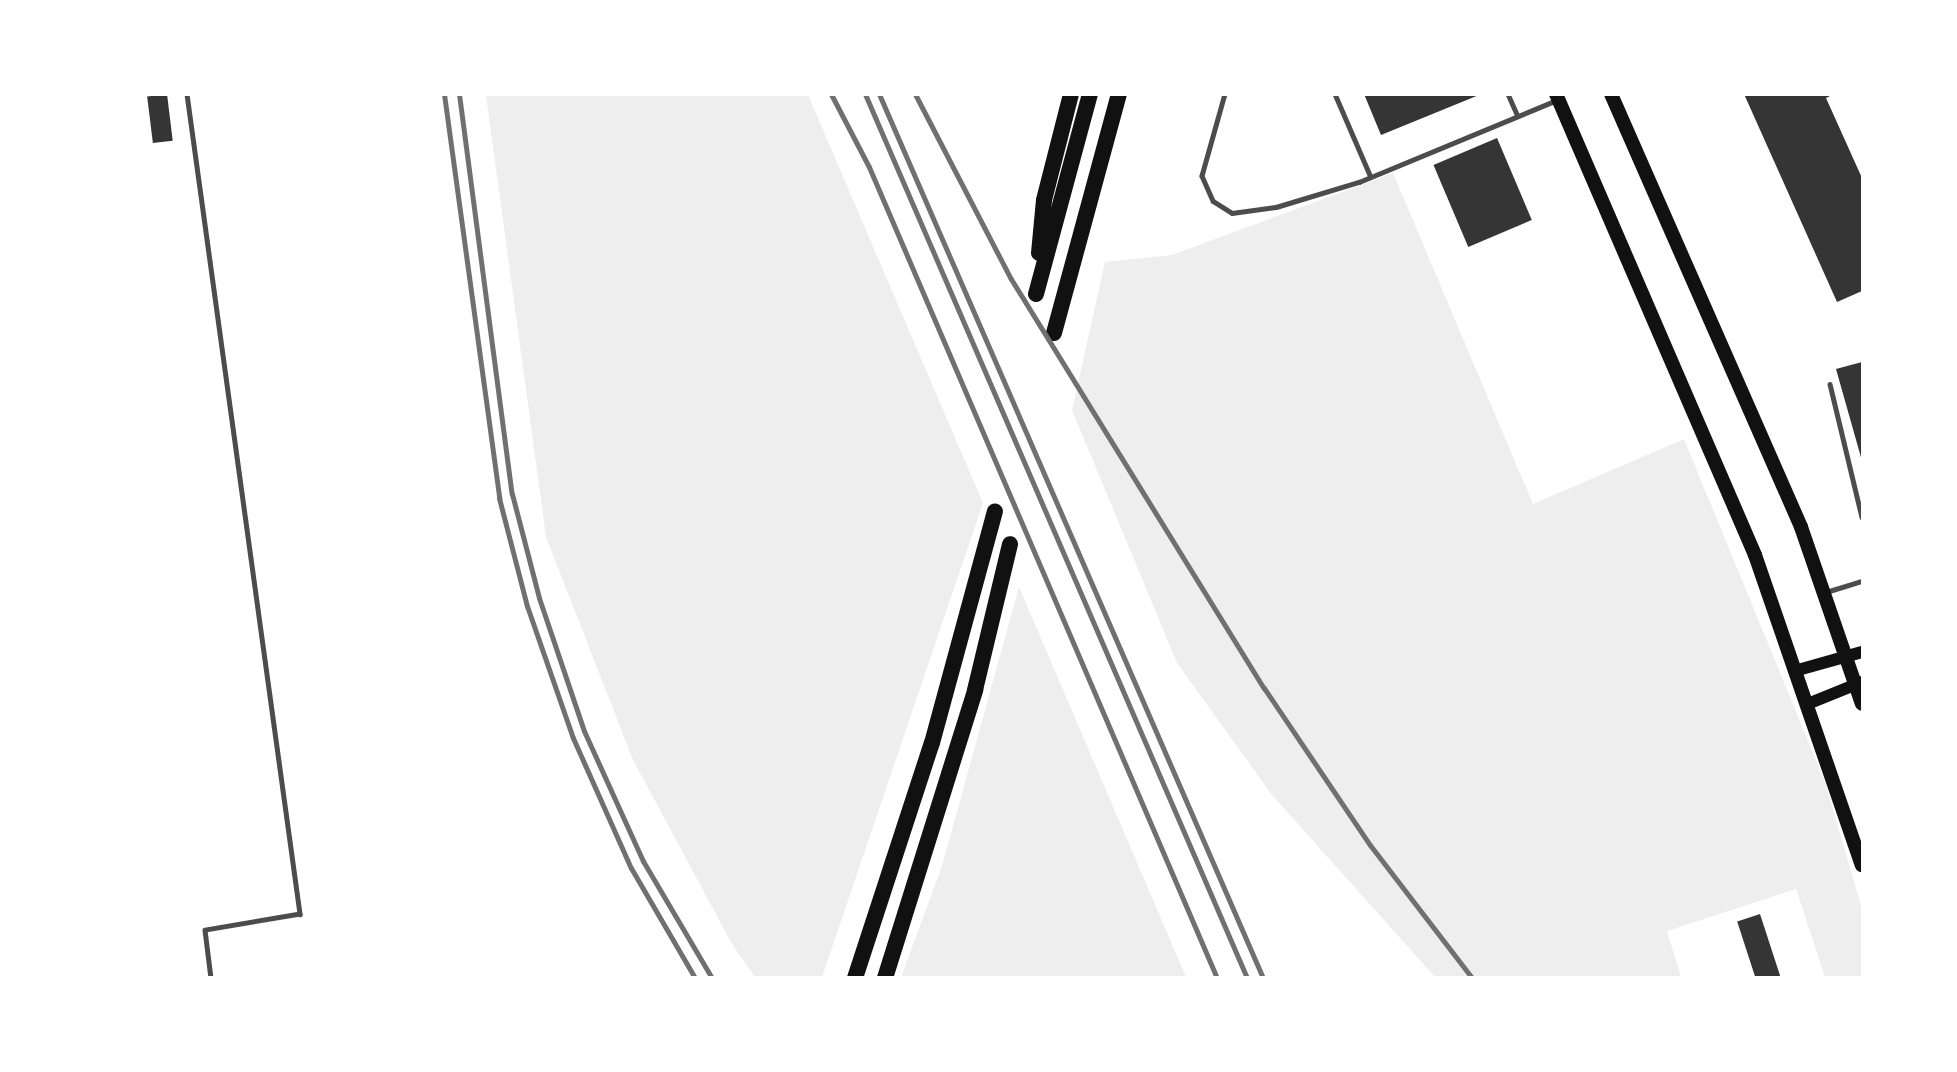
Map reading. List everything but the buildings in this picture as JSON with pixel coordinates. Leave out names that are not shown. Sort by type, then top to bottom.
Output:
[{"type":"highway","points":[[1071,94],[1044,200],[1036,294],[1090,94]]},
{"type":"highway","points":[[1054,333],[1119,94]]},
{"type":"highway","points":[[855,978],[932,743],[995,511]]},
{"type":"highway","points":[[885,978],[971,702],[1010,544]]},
{"type":"main road","points":[[1611,94],[1801,527],[1846,656],[1859,683],[1863,704]]},
{"type":"main road","points":[[1557,97],[1755,555],[1810,703],[1863,865]]},
{"type":"main road","points":[[1798,670],[1863,652]]},
{"type":"main road","points":[[1810,703],[1859,683]]},
{"type":"lane","points":[[187,94],[300,914],[205,930],[211,978]]},
{"type":"lane","points":[[1225,94],[1202,176],[1213,201],[1232,213],[1276,207],[1371,177],[1557,97]]},
{"type":"lane","points":[[1335,94],[1371,177]]},
{"type":"lane","points":[[1508,94],[1518,116]]},
{"type":"lane","points":[[1830,384],[1863,517]]},
{"type":"lane","points":[[1824,593],[1863,581]]},
{"type":"shaded area","points":[[486,95],[808,95],[983,503],[822,977],[755,977],[732,944],[633,760],[546,537]]},
{"type":"shaded area","points":[[1393,173],[1533,504],[1684,439],[1825,782],[1862,909],[1862,977],[1825,977],[1796,889],[1667,931],[1681,977],[1435,977],[1272,795],[1177,663],[1072,410],[1105,262],[1172,255]]},
{"type":"shaded area","points":[[1019,587],[1186,977],[901,977],[942,866]]},
{"type":"railway","points":[[444,94],[499,498],[527,606],[573,738],[631,868],[695,978]]},
{"type":"railway","points":[[459,94],[512,494],[539,598],[584,731],[643,861],[712,978]]},
{"type":"railway","points":[[831,94],[869,167],[1217,978]]},
{"type":"railway","points":[[865,94],[1247,978]]},
{"type":"railway","points":[[879,94],[1263,978]]},
{"type":"railway","points":[[915,94],[1011,279],[1264,688],[1370,845],[1472,978]]}]
